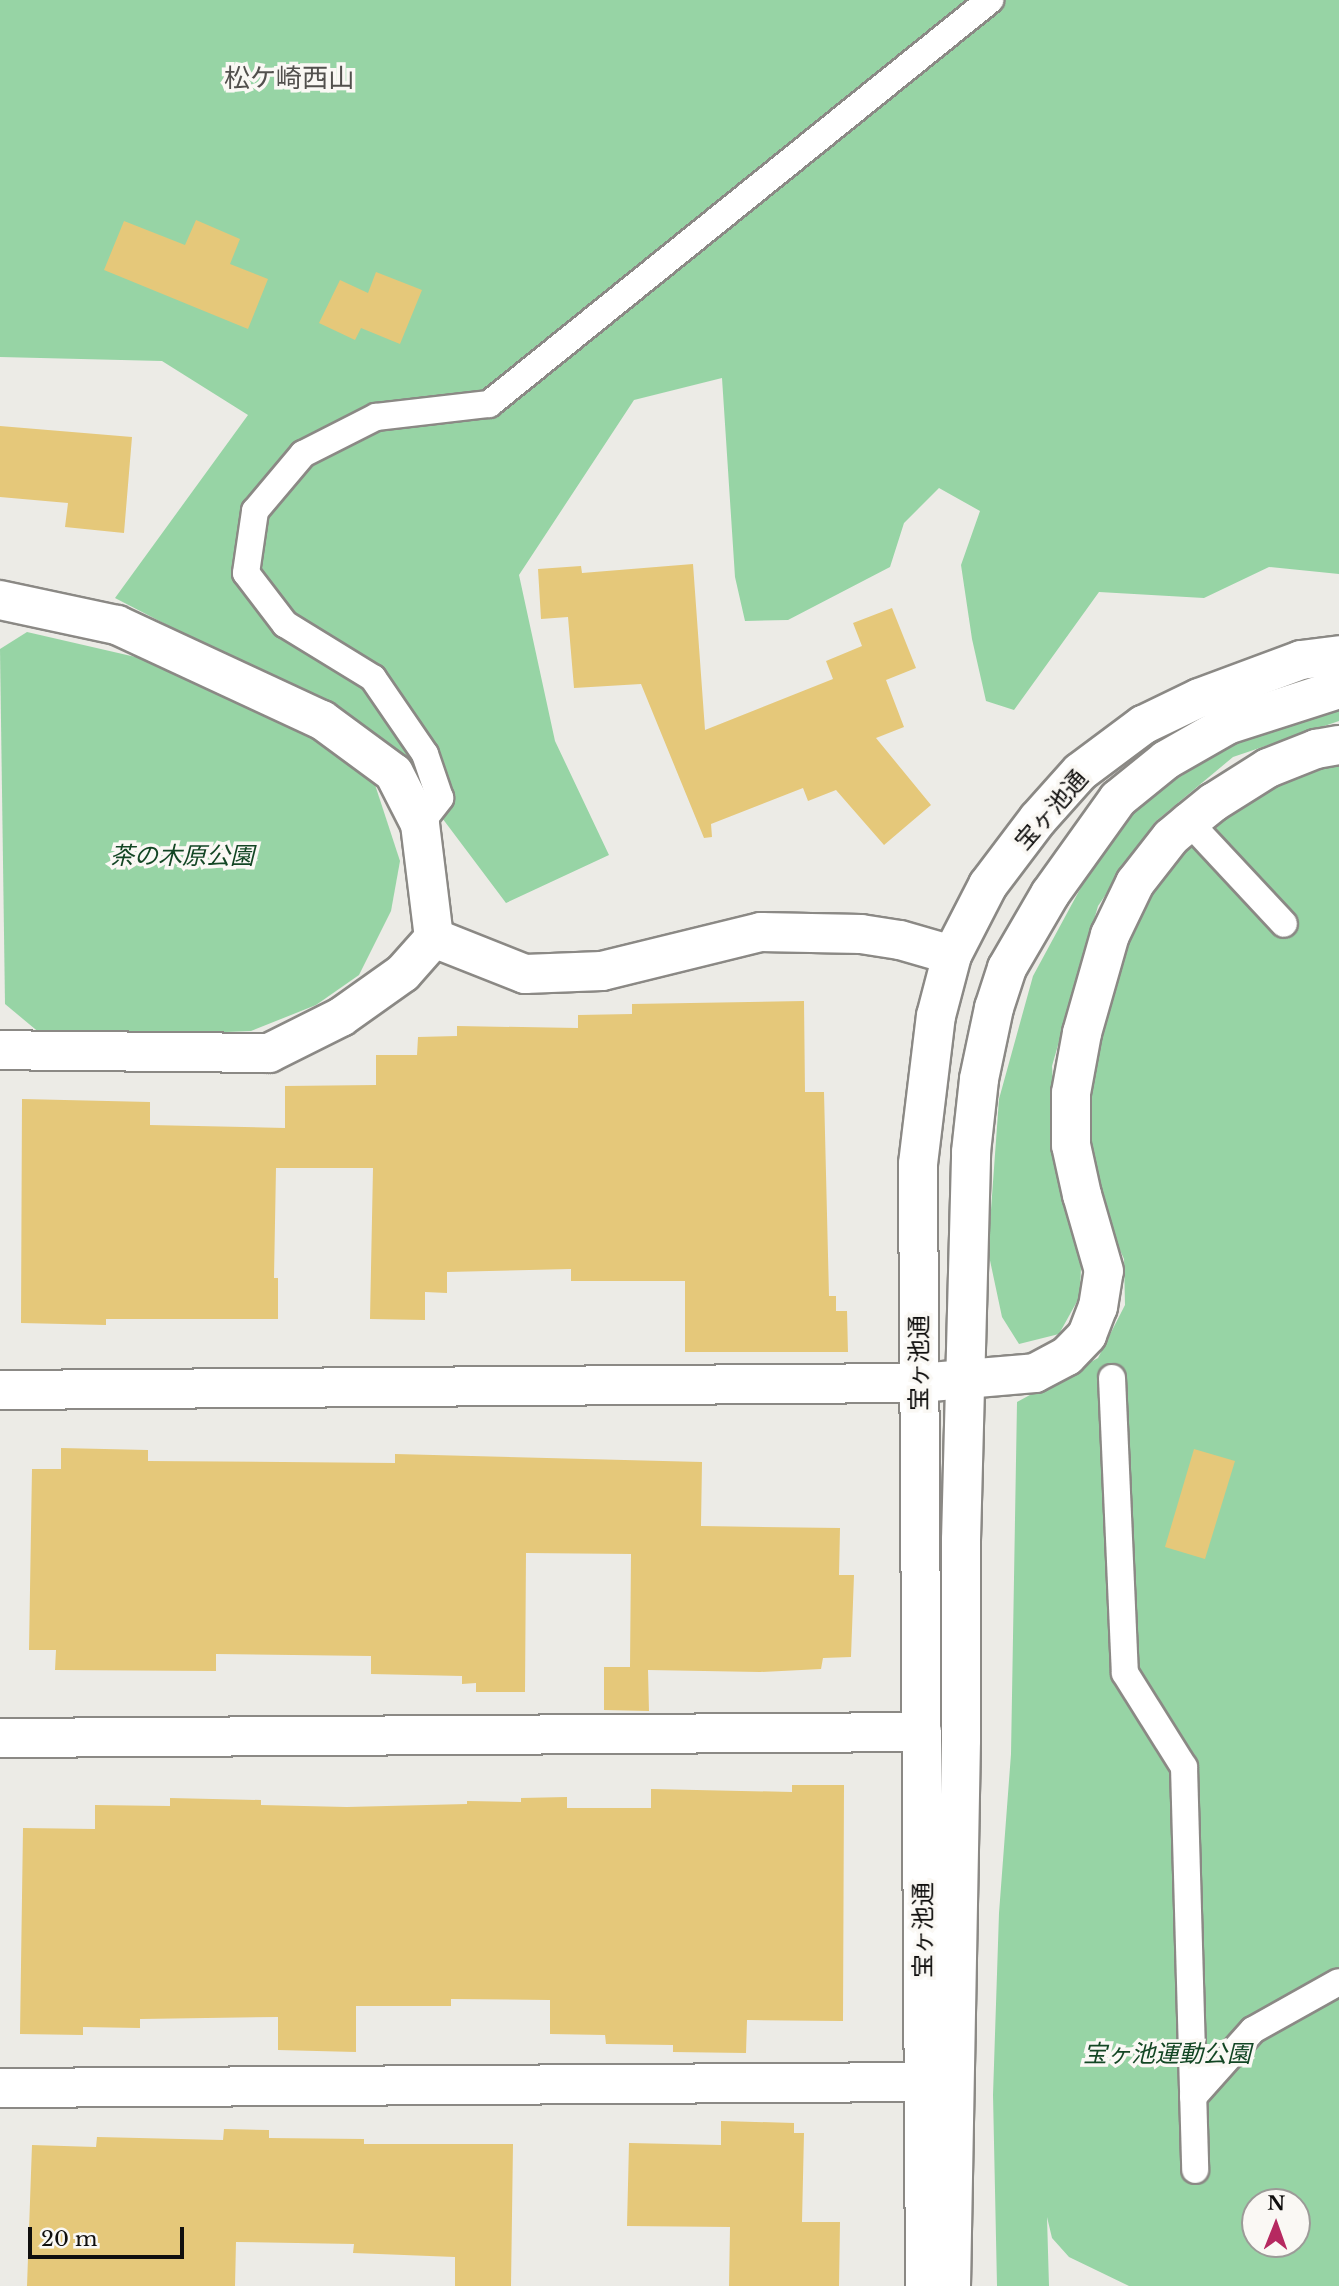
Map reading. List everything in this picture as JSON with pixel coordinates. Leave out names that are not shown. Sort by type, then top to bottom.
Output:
[{"type":"street","points":[[0,600],[117,625],[322,720],[394,773],[420,824],[433,938],[403,973],[341,1017],[270,1054],[0,1050]]},
{"type":"street","name":"宝ヶ池通","points":[[925,2286],[918,1164],[936,1016],[952,955],[988,886],[1038,819],[1080,772],[1143,725],[1199,698],[1301,660],[1339,654]]},
{"type":"street","name":"宝ヶ池通","points":[[951,2286],[961,1740],[961,1540],[971,1152],[979,1079],[994,1008],[1007,968],[1050,894],[1118,799],[1166,760],[1227,725],[1339,689]]},
{"type":"street","points":[[0,1390],[919,1382],[1035,1373],[1067,1356],[1087,1335],[1098,1307],[1104,1271],[1071,1145],[1071,1093],[1082,1033],[1110,935],[1135,883],[1171,836],[1214,802],[1268,768],[1316,749],[1339,746]]},
{"type":"street","points":[[433,938],[525,974],[602,971],[761,932],[860,934],[900,940],[952,955]]},
{"type":"street","points":[[0,1738],[922,1732]]},
{"type":"street","points":[[0,2088],[923,2082]]},
{"type":"lane","points":[[420,824],[440,798],[425,754],[373,678],[285,624],[246,573],[255,511],[303,454],[376,417],[489,404],[990,0]]},
{"type":"lane","points":[[1189,822],[1284,924]]},
{"type":"lane","points":[[1112,1378],[1125,1673],[1184,1768],[1195,2171]]},
{"type":"lane","points":[[1193,2097],[1253,2030],[1339,1982]]},
{"type":"green space","points":[[0,0],[1339,0],[1339,574],[1269,567],[1204,598],[1099,592],[1014,710],[986,701],[972,639],[961,565],[980,511],[939,488],[904,523],[890,567],[788,620],[745,621],[735,577],[722,378],[634,400],[519,575],[555,741],[609,855],[506,903],[388,746],[287,687],[115,598],[248,415],[162,361],[0,357]]},
{"type":"green space","name":"茶の木原公園","points":[[27,632],[166,664],[363,748],[400,861],[391,911],[359,975],[316,1005],[251,1031],[47,1039],[5,1004],[0,649]]},
{"type":"green space","points":[[1339,704],[1339,721],[1233,757],[1155,822],[1098,906],[1052,1066],[1057,1148],[1081,1266],[1080,1296],[1059,1334],[1019,1344],[1002,1317],[988,1251],[999,1099],[1033,976],[1092,867],[1143,801],[1252,730]]},
{"type":"green space","name":"宝ヶ池運動公園","points":[[1339,756],[1339,2286],[1129,2286],[1069,2257],[1052,2238],[1047,2217],[1049,2286],[997,2286],[993,2095],[999,1913],[1011,1754],[1017,1402],[1098,1358],[1125,1305],[1124,1259],[1104,1215],[1084,1121],[1096,1005],[1162,862],[1237,796]]},
{"type":"building","points":[[196,220],[240,239],[230,264],[268,279],[248,329],[104,270],[124,221],[185,245]]},
{"type":"building","points":[[376,272],[422,290],[400,344],[361,328],[355,340],[319,323],[340,280],[368,293]]},
{"type":"building","points":[[0,426],[132,437],[124,533],[65,527],[68,503],[0,497]]},
{"type":"building","points":[[693,564],[705,730],[833,679],[826,661],[862,646],[853,623],[892,608],[916,668],[886,680],[904,727],[876,738],[931,805],[884,845],[836,790],[808,801],[803,788],[711,824],[712,837],[704,838],[641,684],[574,688],[568,617],[541,619],[538,569],[581,566],[582,573]]},
{"type":"building","points":[[804,1001],[805,1092],[824,1092],[829,1296],[836,1296],[836,1311],[847,1311],[848,1352],[685,1352],[685,1281],[571,1281],[571,1269],[447,1272],[447,1293],[425,1292],[425,1320],[370,1319],[373,1168],[276,1168],[274,1278],[278,1278],[278,1319],[106,1319],[106,1325],[21,1323],[22,1099],[150,1102],[150,1125],[285,1128],[285,1086],[376,1085],[376,1055],[417,1055],[418,1037],[457,1036],[457,1026],[578,1028],[578,1015],[632,1014],[632,1004]]},
{"type":"building","points":[[61,1448],[148,1450],[148,1461],[395,1463],[395,1454],[702,1462],[701,1526],[840,1528],[839,1575],[854,1575],[851,1657],[823,1658],[821,1669],[760,1672],[648,1670],[649,1711],[604,1710],[604,1667],[630,1667],[631,1554],[526,1553],[525,1692],[476,1692],[476,1683],[462,1684],[462,1676],[371,1674],[371,1656],[216,1654],[216,1671],[55,1670],[56,1650],[29,1650],[32,1469],[61,1469]]},
{"type":"building","points":[[1194,1449],[1235,1461],[1205,1559],[1165,1547]]},
{"type":"building","points":[[792,1785],[844,1785],[843,2021],[747,2020],[746,2053],[673,2052],[673,2045],[606,2044],[605,2035],[550,2034],[550,2000],[451,1999],[451,2006],[356,2006],[356,2052],[278,2050],[278,2017],[140,2019],[140,2028],[83,2027],[83,2035],[20,2034],[23,1828],[95,1829],[95,1805],[170,1806],[170,1798],[261,1800],[261,1805],[347,1807],[467,1804],[467,1801],[521,1802],[521,1798],[567,1797],[567,1808],[651,1808],[651,1789],[792,1792]]},
{"type":"building","points":[[721,2121],[794,2123],[794,2133],[804,2133],[802,2222],[840,2222],[839,2286],[729,2286],[730,2227],[627,2226],[629,2143],[721,2145]]},
{"type":"building","points":[[224,2129],[269,2130],[269,2138],[364,2139],[364,2144],[513,2144],[511,2286],[455,2286],[455,2257],[353,2253],[354,2244],[236,2242],[235,2286],[27,2286],[32,2145],[96,2147],[97,2137],[223,2140]]},
{"type":"district","name":"松ケ崎西山","points":[[289,79]]}]
